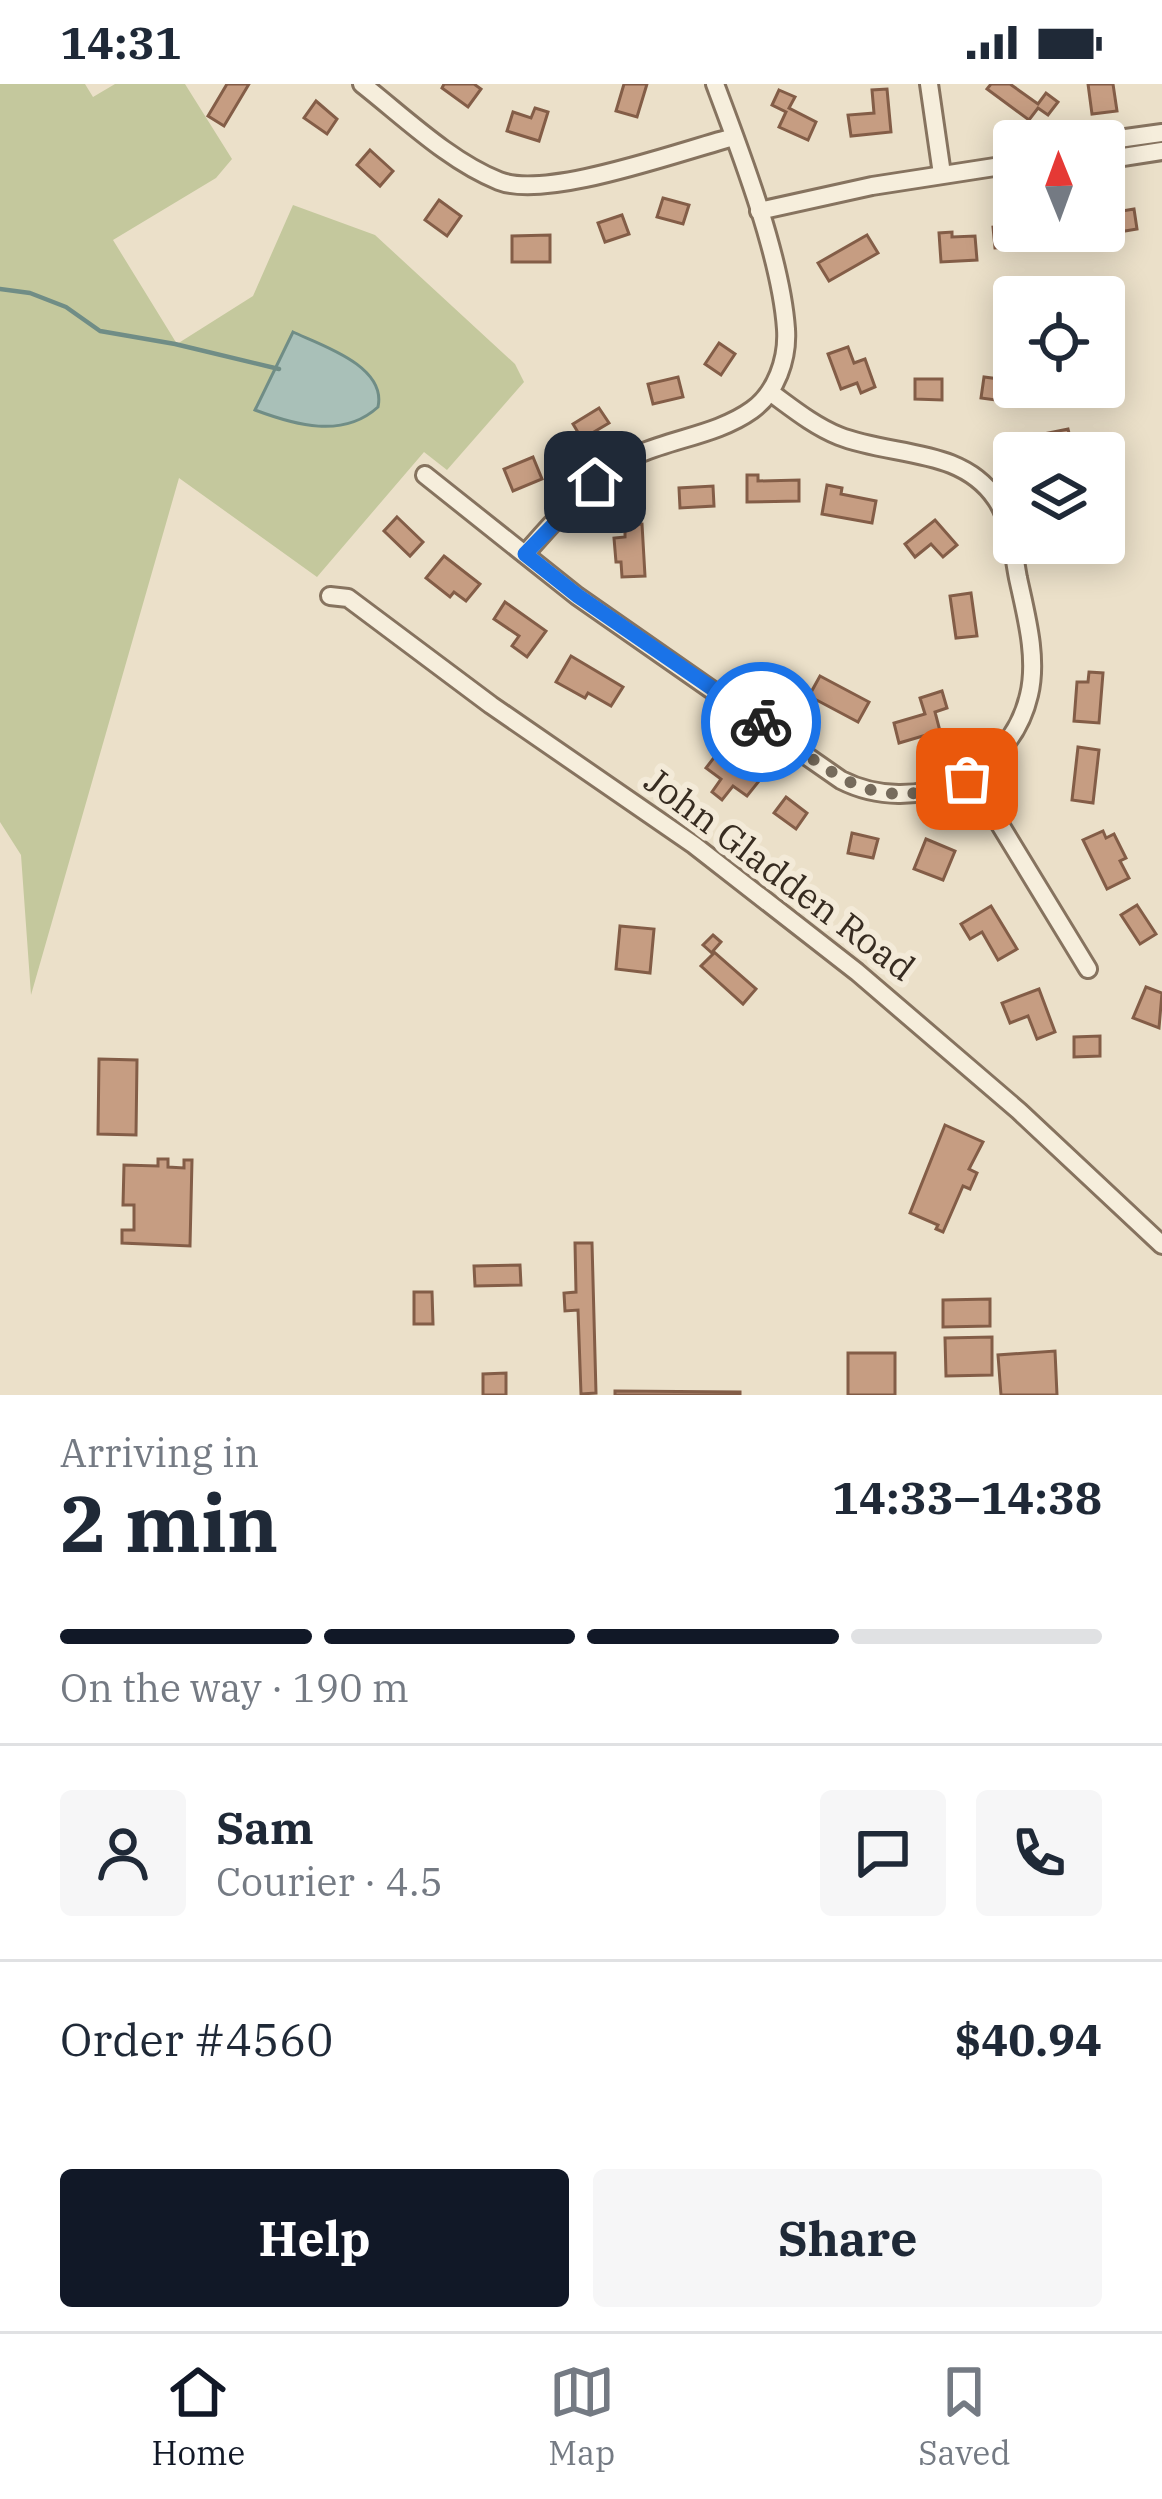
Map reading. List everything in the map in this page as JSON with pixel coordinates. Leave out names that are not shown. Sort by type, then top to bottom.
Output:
[{"type":"street","points":[[362,84],[452,153],[513,185],[560,184],[734,136]]},
{"type":"street","points":[[525,554],[564,510],[610,471],[642,453],[738,418],[770,392],[783,362],[786,329],[759,212],[715,84]]},
{"type":"street","points":[[929,84],[942,174]]},
{"type":"street","points":[[1125,138],[1162,133]]},
{"type":"street","points":[[1125,157],[1162,151]]},
{"type":"street","points":[[759,212],[993,167]]},
{"type":"street","points":[[425,475],[578,596],[857,788],[890,794],[924,792],[971,777],[1012,733],[1030,688],[1025,614],[1010,536],[997,501],[966,470],[840,436],[770,392]]},
{"type":"street","name":"John Gladden Road","points":[[330,596],[348,598],[491,705],[694,845],[967,1064],[1162,1245]]},
{"type":"street","points":[[971,777],[1088,969]]},
{"type":"green space","points":[[0,84],[85,84],[93,97],[115,84],[185,84],[232,159],[216,178],[113,240],[177,344],[253,296],[293,205],[375,235],[515,364],[524,382],[447,470],[424,452],[317,577],[179,478],[31,995],[21,855],[0,822]]},
{"type":"water","points":[[293,332],[362,369],[378,393],[378,407],[364,417],[334,426],[302,424],[255,410]]},
{"type":"building","points":[[227,84],[249,84],[224,126],[208,116]]},
{"type":"building","points":[[444,84],[474,84],[481,89],[468,107],[442,88]]},
{"type":"building","points":[[624,84],[647,84],[637,117],[616,111]]},
{"type":"building","points":[[991,84],[1010,84],[1038,104],[1046,93],[1058,102],[1048,115],[1038,108],[1029,120],[987,89]]},
{"type":"building","points":[[1088,84],[1113,84],[1117,111],[1092,114]]},
{"type":"building","points":[[887,89],[891,132],[851,136],[848,115],[874,113],[872,90]]},
{"type":"building","points":[[779,90],[795,97],[789,108],[816,122],[808,140],[779,127],[786,112],[772,105]]},
{"type":"building","points":[[316,101],[337,119],[327,134],[304,118]]},
{"type":"building","points":[[535,108],[548,112],[539,141],[507,131],[513,112],[531,118]]},
{"type":"building","points":[[370,150],[393,171],[380,186],[357,165]]},
{"type":"building","points":[[663,198],[689,205],[683,224],[657,217]]},
{"type":"building","points":[[439,200],[461,216],[447,236],[425,220]]},
{"type":"building","points":[[1134,209],[1137,229],[1125,231],[1125,210]]},
{"type":"building","points":[[622,215],[629,234],[605,242],[598,223]]},
{"type":"building","points":[[952,232],[952,237],[975,236],[977,260],[941,262],[939,233]]},
{"type":"building","points":[[550,235],[550,262],[512,262],[512,236]]},
{"type":"building","points":[[867,235],[878,253],[829,281],[818,263]]},
{"type":"building","points":[[719,343],[735,354],[721,375],[705,364]]},
{"type":"building","points":[[848,347],[854,363],[865,359],[875,387],[861,393],[857,383],[841,389],[828,354]]},
{"type":"building","points":[[678,377],[683,397],[653,404],[648,384]]},
{"type":"building","points":[[984,377],[993,378],[993,400],[981,398]]},
{"type":"building","points":[[915,379],[942,379],[942,400],[915,399]]},
{"type":"building","points":[[599,408],[609,423],[582,439],[573,424]]},
{"type":"building","points":[[533,457],[542,479],[513,491],[504,469]]},
{"type":"building","points":[[747,475],[758,475],[758,481],[799,480],[799,501],[747,502]]},
{"type":"building","points":[[827,485],[842,488],[841,494],[876,501],[872,523],[822,514]]},
{"type":"building","points":[[713,486],[714,506],[680,508],[679,488]]},
{"type":"building","points":[[397,517],[423,542],[410,556],[384,531]]},
{"type":"building","points":[[935,520],[957,545],[943,557],[931,544],[915,557],[905,544]]},
{"type":"building","points":[[642,524],[645,576],[622,577],[614,538],[625,537],[625,525]]},
{"type":"building","points":[[444,556],[480,584],[466,601],[454,592],[450,597],[426,578]]},
{"type":"building","points":[[971,593],[977,636],[956,638],[950,596]]},
{"type":"building","points":[[505,602],[546,631],[527,657],[512,646],[519,636],[494,619]]},
{"type":"building","points":[[571,656],[623,687],[611,706],[556,682]]},
{"type":"building","points":[[1089,672],[1103,673],[1099,723],[1074,721],[1077,682],[1088,682]]},
{"type":"building","points":[[820,676],[869,702],[858,722],[809,696]]},
{"type":"building","points":[[942,691],[947,708],[935,712],[940,731],[899,743],[894,723],[925,714],[920,698]]},
{"type":"building","points":[[1078,747],[1099,750],[1093,803],[1072,800]]},
{"type":"building","points":[[719,751],[759,781],[747,796],[733,786],[722,800],[712,792],[721,779],[706,768]]},
{"type":"building","points":[[786,797],[807,813],[796,829],[774,813]]},
{"type":"building","points":[[1103,831],[1106,838],[1114,834],[1126,858],[1120,861],[1129,878],[1107,889],[1083,840]]},
{"type":"building","points":[[852,833],[878,839],[873,858],[848,853]]},
{"type":"building","points":[[926,839],[955,851],[943,880],[914,869]]},
{"type":"building","points":[[1137,905],[1156,934],[1140,944],[1121,915]]},
{"type":"building","points":[[991,906],[1017,949],[998,960],[982,932],[970,939],[961,924]]},
{"type":"building","points":[[620,926],[654,929],[650,973],[616,969]]},
{"type":"building","points":[[713,935],[721,942],[713,951],[756,989],[743,1004],[701,966],[713,954],[703,945]]},
{"type":"building","points":[[1146,987],[1162,993],[1159,1028],[1133,1018]]},
{"type":"building","points":[[1039,989],[1055,1032],[1037,1039],[1028,1016],[1010,1023],[1002,1003]]},
{"type":"building","points":[[1100,1036],[1100,1056],[1074,1057],[1074,1037]]},
{"type":"building","points":[[99,1059],[137,1060],[136,1135],[98,1134]]},
{"type":"building","points":[[945,1125],[983,1142],[969,1169],[977,1173],[970,1189],[963,1186],[943,1232],[910,1213]]},
{"type":"building","points":[[158,1159],[168,1159],[168,1167],[184,1168],[184,1160],[192,1160],[190,1246],[122,1243],[122,1230],[134,1230],[134,1205],[123,1205],[124,1165],[158,1166]]},
{"type":"building","points":[[575,1243],[592,1243],[596,1393],[581,1394],[578,1310],[565,1311],[564,1293],[576,1292]]},
{"type":"building","points":[[520,1265],[521,1285],[475,1286],[474,1266]]},
{"type":"building","points":[[414,1292],[432,1292],[433,1324],[414,1324]]},
{"type":"building","points":[[990,1299],[990,1326],[943,1327],[943,1300]]},
{"type":"building","points":[[992,1337],[992,1375],[946,1376],[945,1338]]},
{"type":"building","points":[[1055,1351],[1057,1395],[1001,1395],[998,1355]]},
{"type":"building","points":[[848,1353],[895,1353],[895,1395],[848,1395]]},
{"type":"building","points":[[506,1373],[506,1395],[483,1395],[483,1374]]},
{"type":"building","points":[[615,1391],[740,1392],[740,1395],[615,1395]]},
{"type":"waterway","points":[[0,289],[30,293],[66,307],[100,331],[279,369]]},
{"type":"way so far","points":[[761,722],[857,788],[911,794],[967,779]]},
{"type":"route","points":[[595,482],[525,554],[761,722]]}]
